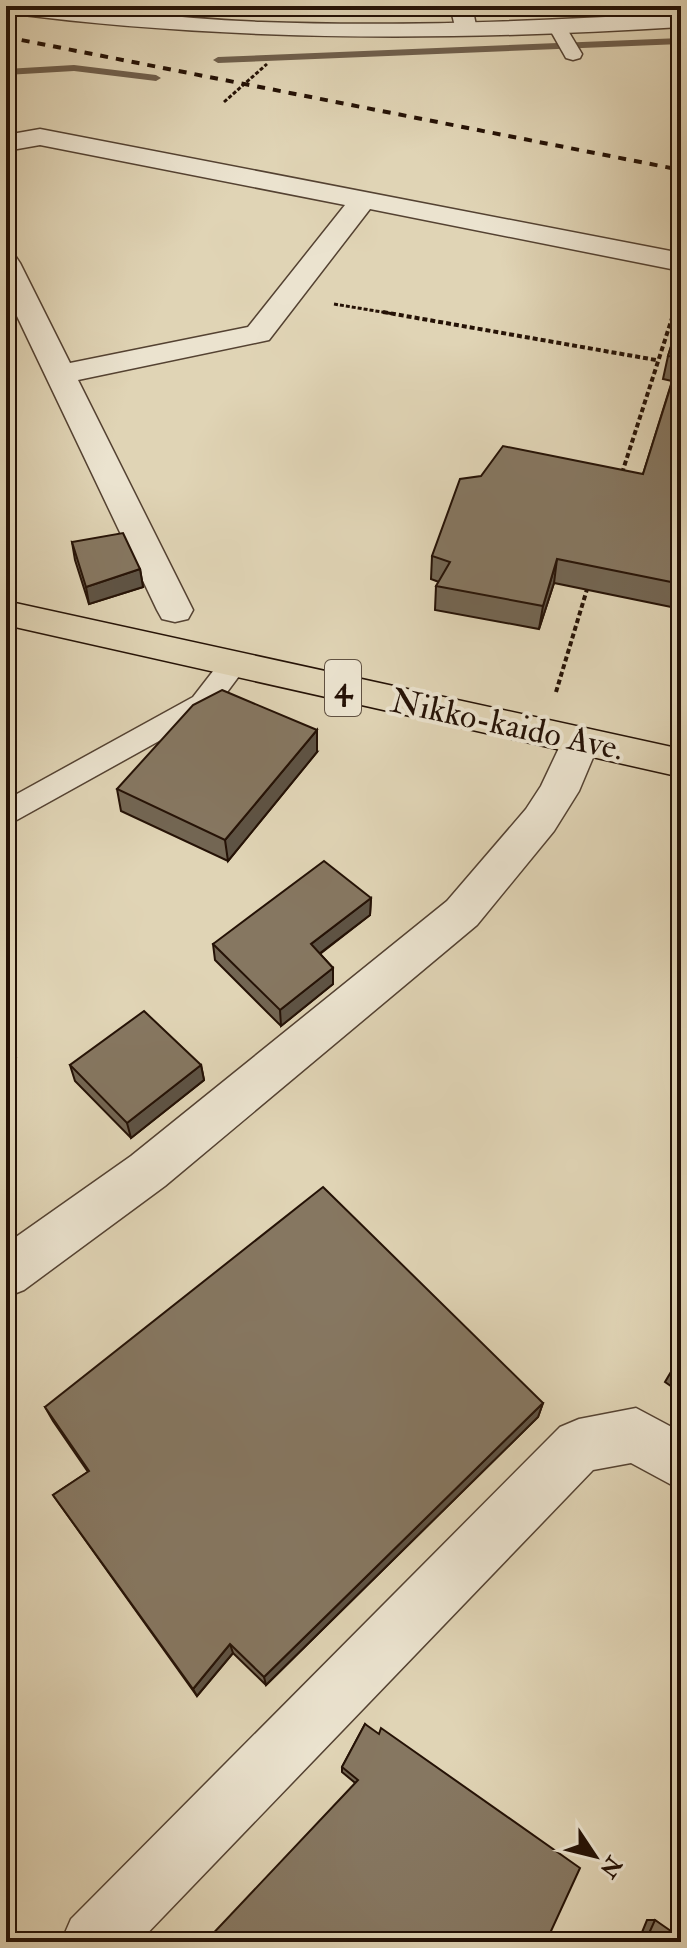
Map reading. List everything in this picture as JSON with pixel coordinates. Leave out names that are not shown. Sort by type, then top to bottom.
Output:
[{"type":"highway","name":"Nikko-kaido Ave.","points":[[6,613],[681,763]]},
{"type":"street","points":[[6,6],[63,15],[220,27],[299,31],[465,30],[567,44],[681,20]]},
{"type":"street","points":[[461,6],[465,30]]},
{"type":"street","points":[[6,143],[40,137],[681,262]]},
{"type":"street","points":[[58,375],[258,334],[363,200]]},
{"type":"street","points":[[6,263],[18,320],[58,375],[175,610]]},
{"type":"street","points":[[6,1273],[148,1171],[462,913],[540,820],[559,791],[562,737]]},
{"type":"street","points":[[94,1942],[579,1446],[636,1435],[681,1463]]},
{"type":"lane","points":[[6,814],[203,704],[234,664]]},
{"type":"path","points":[[224,102],[264,66]]},
{"type":"path","points":[[620,480],[656,360],[681,292]]},
{"type":"path","points":[[288,295],[656,360]]},
{"type":"path","points":[[562,737],[588,584]]},
{"type":"building","points":[[681,314],[681,584],[557,559],[543,606],[436,586],[450,562],[432,556],[460,479],[481,476],[503,446],[643,474],[680,357],[668,356]]},
{"type":"building","points":[[123,533],[140,569],[86,587],[72,542]]},
{"type":"building","points":[[222,690],[317,730],[225,840],[117,789],[193,705]]},
{"type":"building","points":[[324,861],[371,898],[311,944],[333,968],[280,1010],[213,944]]},
{"type":"building","points":[[144,1011],[201,1065],[127,1123],[70,1065]]},
{"type":"building","points":[[323,1187],[543,1403],[264,1677],[230,1644],[193,1689],[53,1495],[89,1471],[45,1407]]},
{"type":"building","points":[[681,1355],[681,1371],[674,1366]]},
{"type":"building","points":[[365,1724],[379,1734],[381,1728],[580,1868],[546,1942],[205,1942],[358,1780],[342,1767]]},
{"type":"building","points":[[655,1920],[681,1938],[681,1942],[645,1942]]},
{"type":"waterway","points":[[218,60],[681,41]]},
{"type":"waterway","points":[[6,72],[74,68],[156,78]]},
{"type":"railway","points":[[6,37],[681,170]]}]
